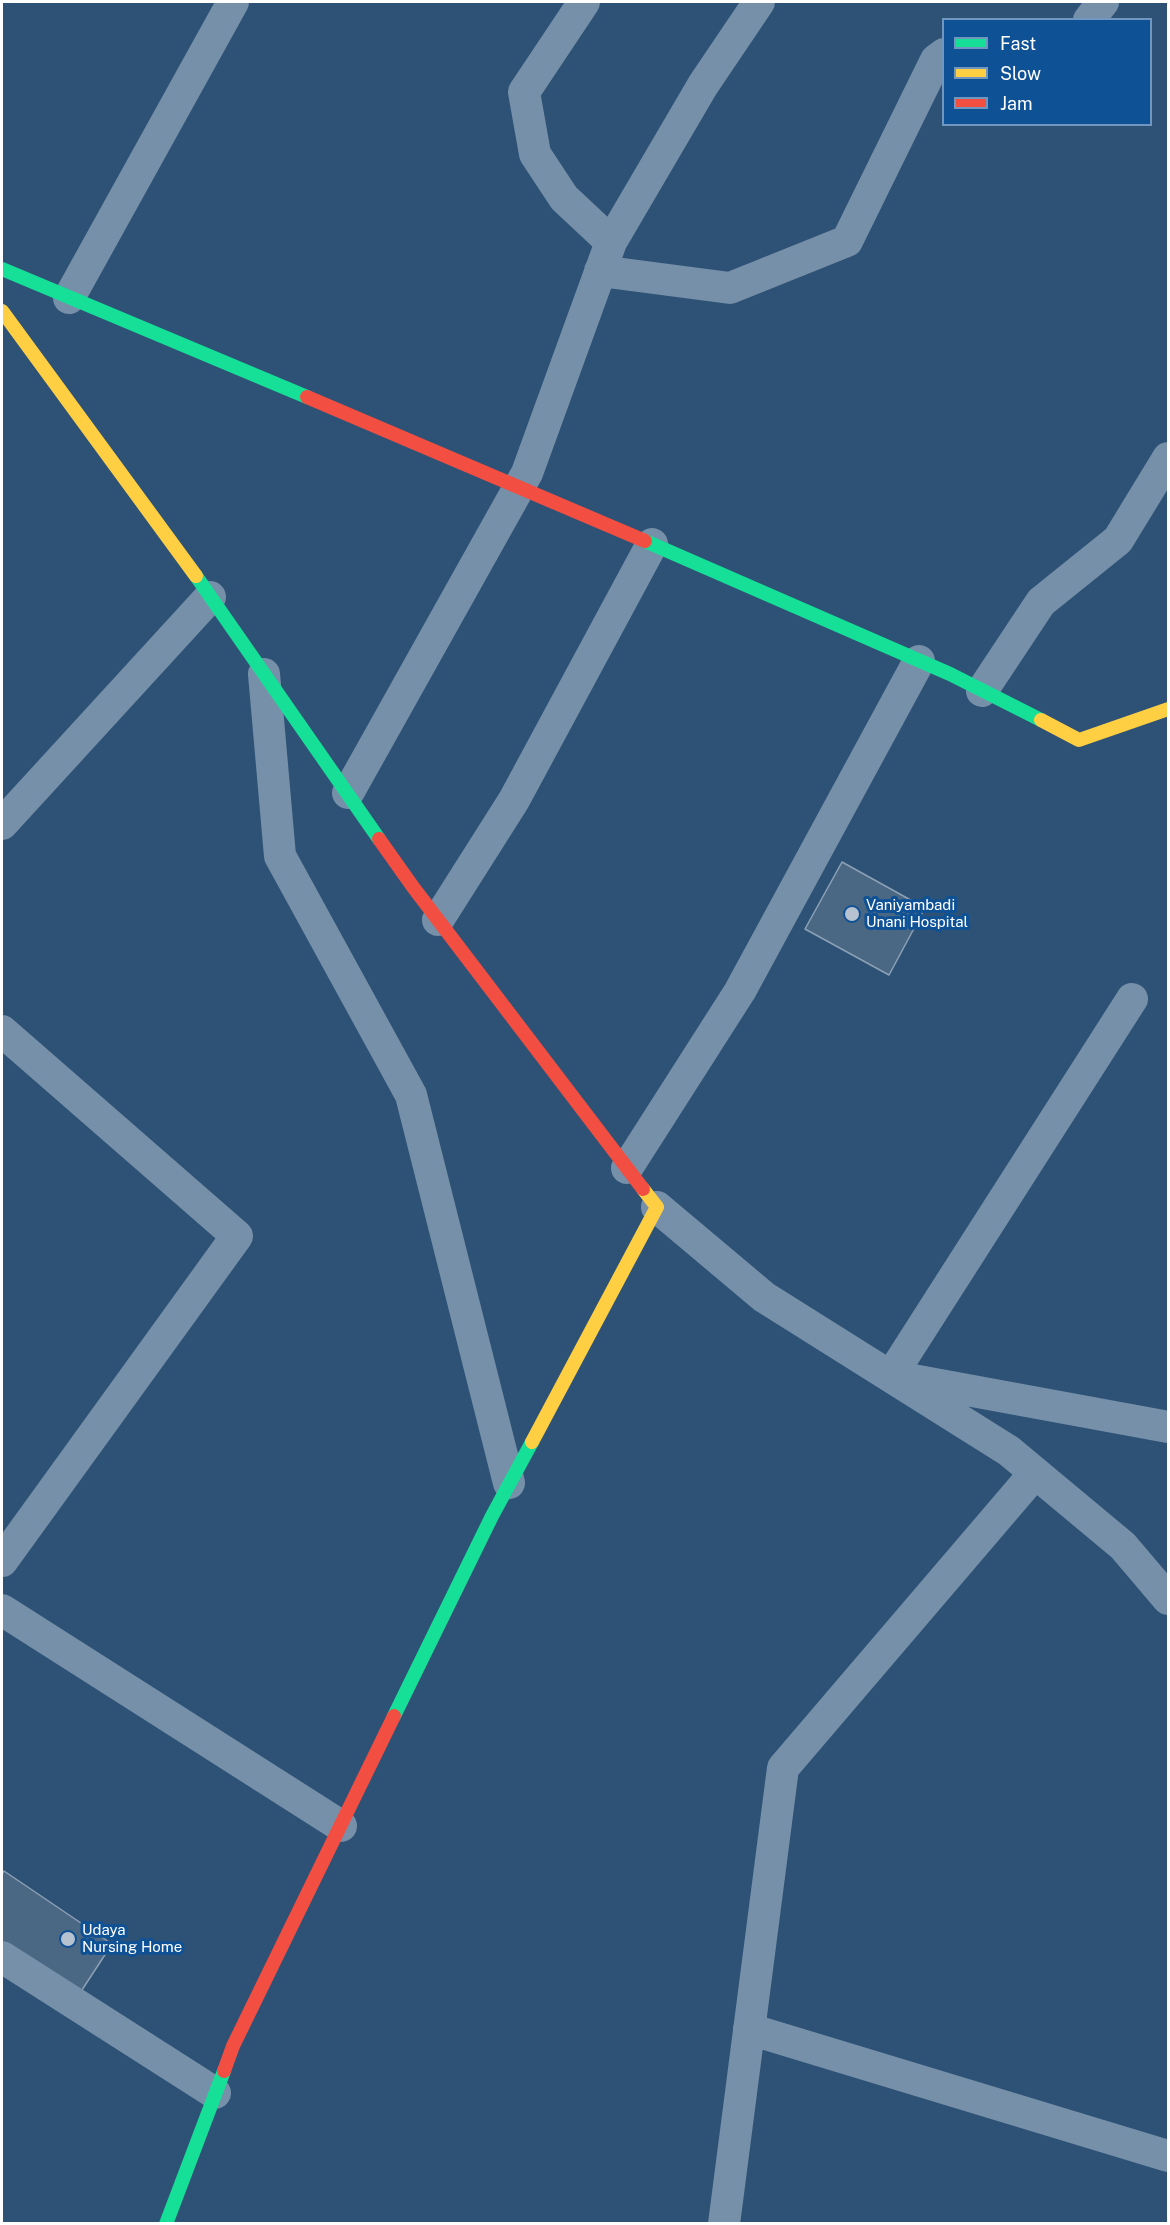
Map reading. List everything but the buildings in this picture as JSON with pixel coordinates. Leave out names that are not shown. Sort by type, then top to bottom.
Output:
[{"type":"street","points":[[69,298],[233,2]]},
{"type":"street","points":[[584,2],[524,92],[534,154],[564,198],[611,242]]},
{"type":"street","points":[[348,793],[527,473],[611,242],[703,85],[759,2]]},
{"type":"street","points":[[1091,18],[1103,2]]},
{"type":"street","points":[[600,271],[730,288],[847,241],[936,60],[942,56]]},
{"type":"street","points":[[2,269],[652,544],[919,661],[1079,740],[1168,709]]},
{"type":"street","points":[[2,311],[210,597],[438,920],[657,1207],[764,1297],[1009,1451],[1123,1546],[1168,1599]]},
{"type":"street","points":[[982,691],[1041,602],[1119,540],[1168,458]]},
{"type":"street","points":[[438,920],[514,800],[652,544]]},
{"type":"street","points":[[2,824],[210,597]]},
{"type":"street","points":[[627,1168],[740,991],[919,661]]},
{"type":"street","points":[[264,674],[280,856],[411,1095],[509,1483]]},
{"type":"street","points":[[891,1376],[1132,999]]},
{"type":"street","points":[[2,1031],[237,1236],[2,1561]]},
{"type":"street","points":[[166,2223],[233,2046],[509,1483],[657,1207]]},
{"type":"street","points":[[891,1376],[1168,1427]]},
{"type":"street","points":[[724,2223],[783,1768],[1035,1473]]},
{"type":"street","points":[[2,1610],[341,1826]]},
{"type":"street","points":[[2,1957],[215,2093]]},
{"type":"street","points":[[749,2029],[1168,2157]]},
{"type":"traffic: fast","points":[[2,269],[307,397]]},
{"type":"traffic: fast","points":[[645,541],[950,674],[1041,720]]},
{"type":"traffic: fast","points":[[196,576],[379,839]]},
{"type":"traffic: fast","points":[[394,1716],[492,1516],[532,1442]]},
{"type":"traffic: fast","points":[[166,2224],[224,2071]]},
{"type":"traffic: slow","points":[[2,311],[196,576]]},
{"type":"traffic: slow","points":[[1041,720],[1079,740],[1168,709]]},
{"type":"traffic: slow","points":[[532,1442],[657,1207],[643,1189]]},
{"type":"traffic: jam","points":[[307,397],[645,541]]},
{"type":"traffic: jam","points":[[379,839],[643,1189]]},
{"type":"traffic: jam","points":[[224,2071],[233,2046],[394,1716]]},
{"type":"place","name":"Vaniyambadi Unani Hospital","points":[[852,914]]},
{"type":"place","name":"Udaya Nursing Home","points":[[68,1939]]}]
